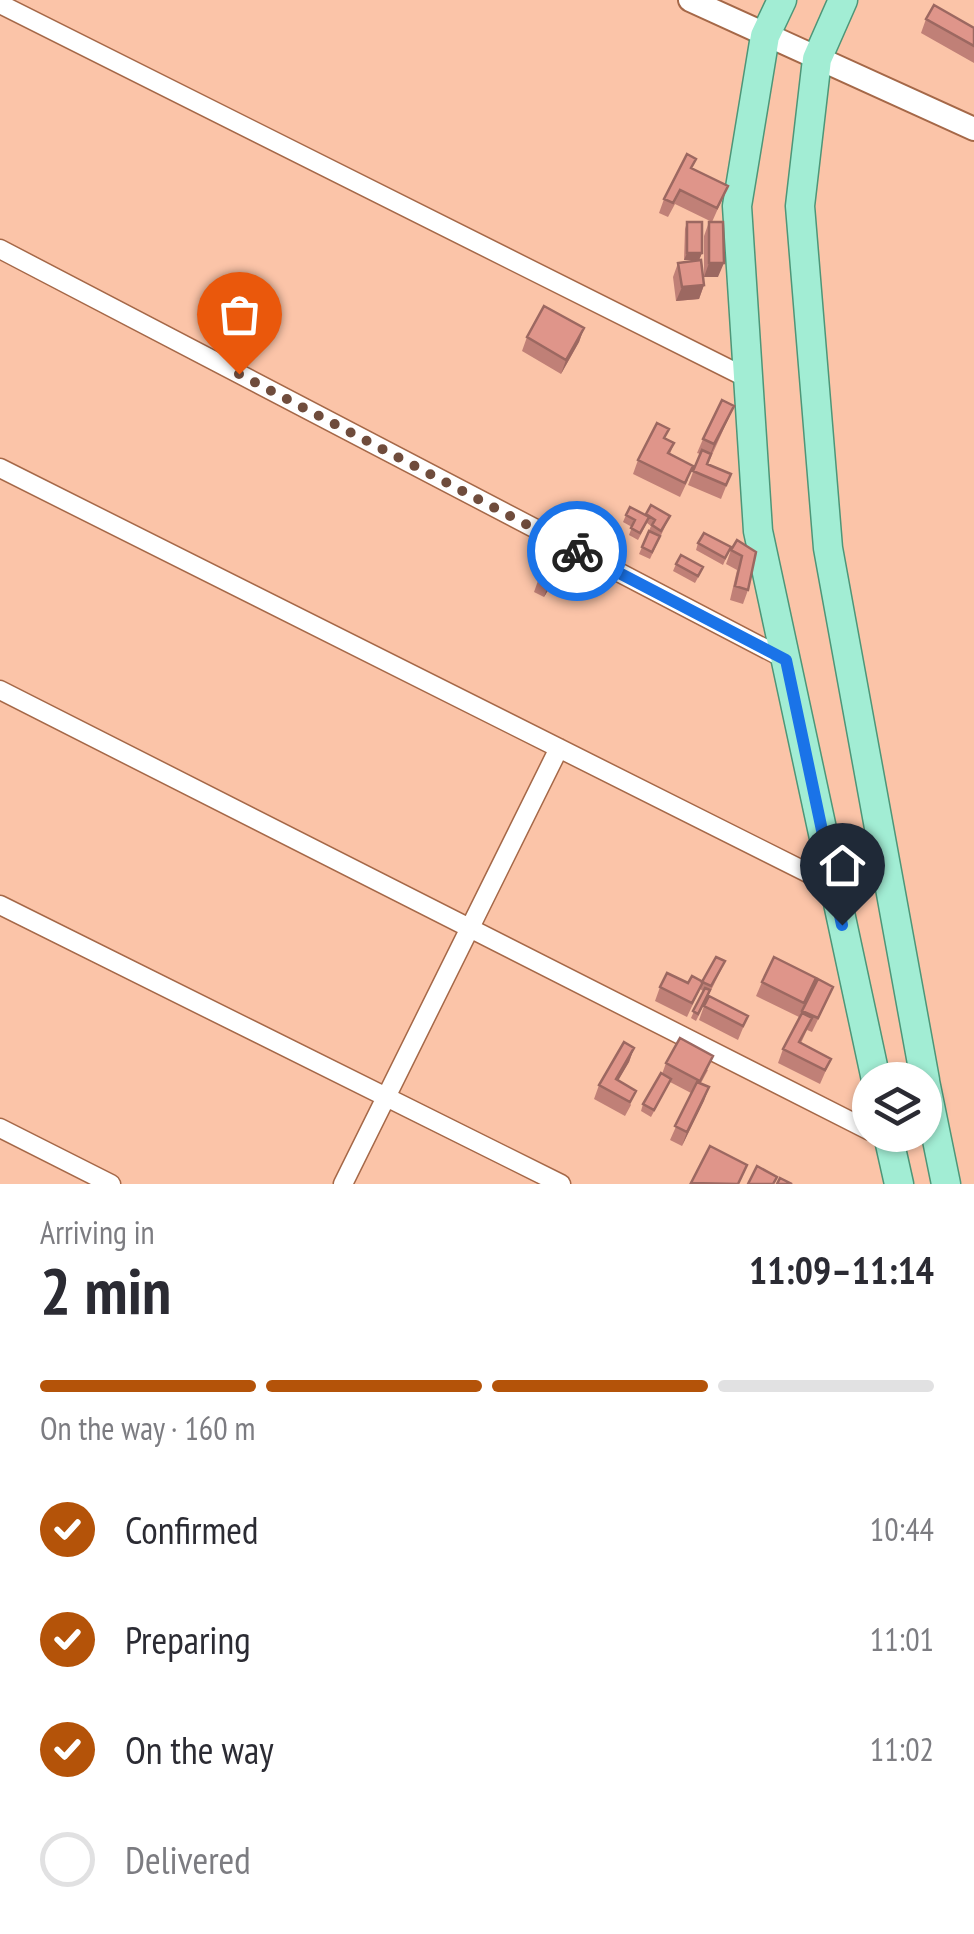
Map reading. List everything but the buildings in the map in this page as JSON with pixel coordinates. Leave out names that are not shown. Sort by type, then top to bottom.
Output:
[{"type":"main road","points":[[782,0],[765,36],[737,206],[758,531],[872,1062]]},
{"type":"main road","points":[[842,0],[817,59],[800,206],[828,548],[922,1062]]},
{"type":"main road","points":[[887,1152],[899,1184]]},
{"type":"main road","points":[[939,1152],[946,1184]]},
{"type":"street","points":[[690,0],[974,129]]},
{"type":"street","points":[[0,4],[748,379]]},
{"type":"street","points":[[0,249],[786,660]]},
{"type":"street","points":[[0,468],[834,886]]},
{"type":"street","points":[[0,690],[852,1120]]},
{"type":"street","points":[[343,1184],[559,748]]},
{"type":"street","points":[[0,905],[561,1184]]},
{"type":"street","points":[[0,1128],[111,1184]]},
{"type":"way so far","points":[[239,374],[577,551]]},
{"type":"route","points":[[577,551],[786,660],[842,925]]}]
